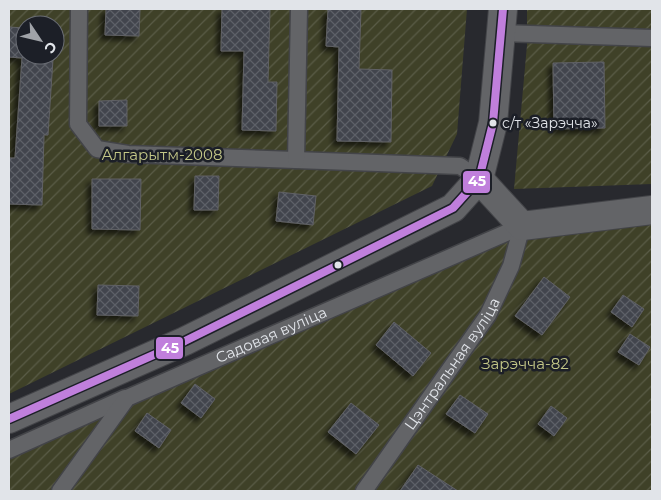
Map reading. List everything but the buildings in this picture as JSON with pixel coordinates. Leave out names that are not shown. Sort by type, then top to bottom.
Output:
[{"type":"street","points":[[9,419],[185,341],[339,267],[453,208],[479,179],[492,123],[502,21]]},
{"type":"street","points":[[479,179],[522,226],[652,210]]},
{"type":"lane","points":[[79,9],[78,124],[97,149],[128,154],[460,166],[479,179]]},
{"type":"lane","points":[[296,160],[299,9]]},
{"type":"lane","points":[[502,21],[652,38]]},
{"type":"lane","name":"Садовая вуліца","points":[[9,450],[522,226]]},
{"type":"lane","name":"Цэнтральная вуліца","points":[[364,491],[488,315],[511,266],[522,226]]},
{"type":"lane","points":[[60,491],[127,398]]},
{"type":"green space","name":"Алгарытм-2008","points":[[9,9],[467,9],[457,134],[432,186],[9,394]]},
{"type":"green space","points":[[527,9],[652,9],[652,184],[514,189],[527,45]]},
{"type":"green space","name":"Зарэчча-82","points":[[652,225],[652,491],[9,491],[9,442],[468,245],[598,226]]},
{"type":"transit line","name":"45","points":[[9,419],[185,341],[453,208],[479,179],[493,123],[503,9]]},
{"type":"place","name":"с/т «Зарэчча»","points":[[493,123]]}]
